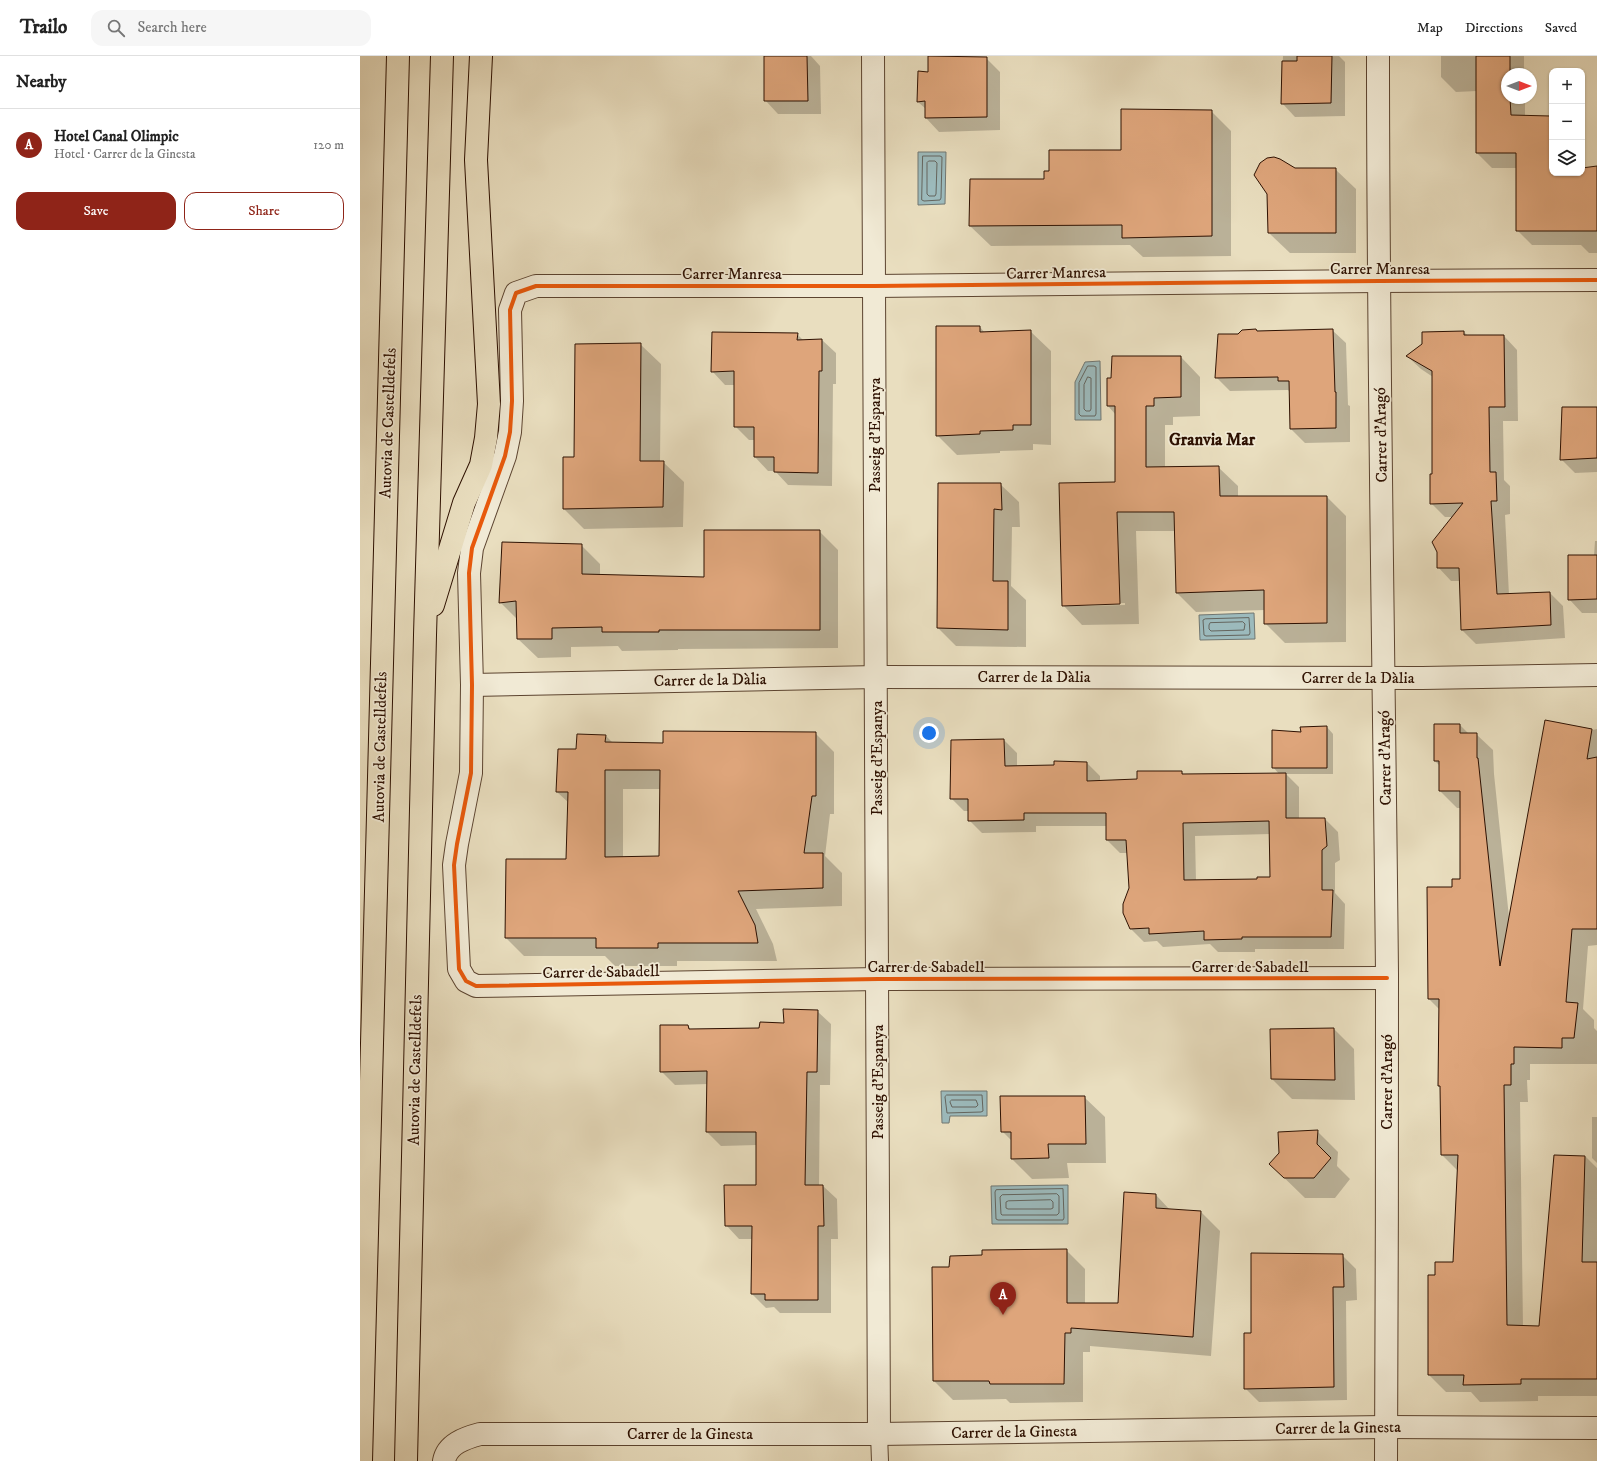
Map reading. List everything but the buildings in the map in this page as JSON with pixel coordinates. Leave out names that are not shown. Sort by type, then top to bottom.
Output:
[{"type":"highway","name":"Autovia de Castelldefels","points":[[361,1461],[398,56]]},
{"type":"highway","name":"Autovia de Castelldefels","points":[[406,1461],[425,635],[442,56]]},
{"type":"highway","points":[[425,635],[464,503],[481,465],[486,438],[489,404],[476,160],[481,56]]},
{"type":"street","name":"Passeig d'Espanya","points":[[873,56],[877,677],[879,1434]]},
{"type":"street","name":"Carrer d'Aragó","points":[[1378,56],[1387,978],[1386,1461]]},
{"type":"street","name":"Carrer Manresa","points":[[472,685],[469,573],[472,548],[505,456],[510,432],[512,401],[510,310],[516,293],[536,286],[875,286],[1597,280]]},
{"type":"street","name":"Carrer de la Dàlia","points":[[472,685],[877,677],[1384,677],[1597,675]]},
{"type":"street","name":"Carrer de Sabadell","points":[[472,685],[471,773],[454,865],[459,968],[466,981],[476,986],[878,979],[1387,978]]},
{"type":"street","name":"Carrer de la Ginesta","points":[[444,1461],[445,1455],[460,1440],[480,1434],[879,1434],[1386,1427],[1597,1428]]},
{"type":"lane","name":"Passeig d'Espanya","points":[[879,1434],[880,1461]]},
{"type":"water","points":[[918,152],[946,152],[945,204],[918,205]]},
{"type":"water","points":[[1100,361],[1101,420],[1075,420],[1075,382],[1085,362]]},
{"type":"water","points":[[1254,613],[1255,639],[1200,640],[1199,615]]},
{"type":"water","points":[[941,1091],[987,1091],[987,1116],[950,1116],[949,1123],[942,1123]]},
{"type":"water","points":[[1068,1185],[1068,1224],[992,1224],[991,1186]]},
{"type":"cycle path","points":[[1387,978],[878,979],[476,986],[466,981],[459,969],[454,865],[471,773],[472,685],[469,573],[472,548],[505,456],[510,432],[512,401],[510,310],[516,293],[536,286],[875,286],[1597,280]]},
{"type":"place","name":"Hotel Canal Olimpic","points":[[1003,1315]]},
{"type":"district","name":"Granvia Mar","points":[[1212,440]]}]
